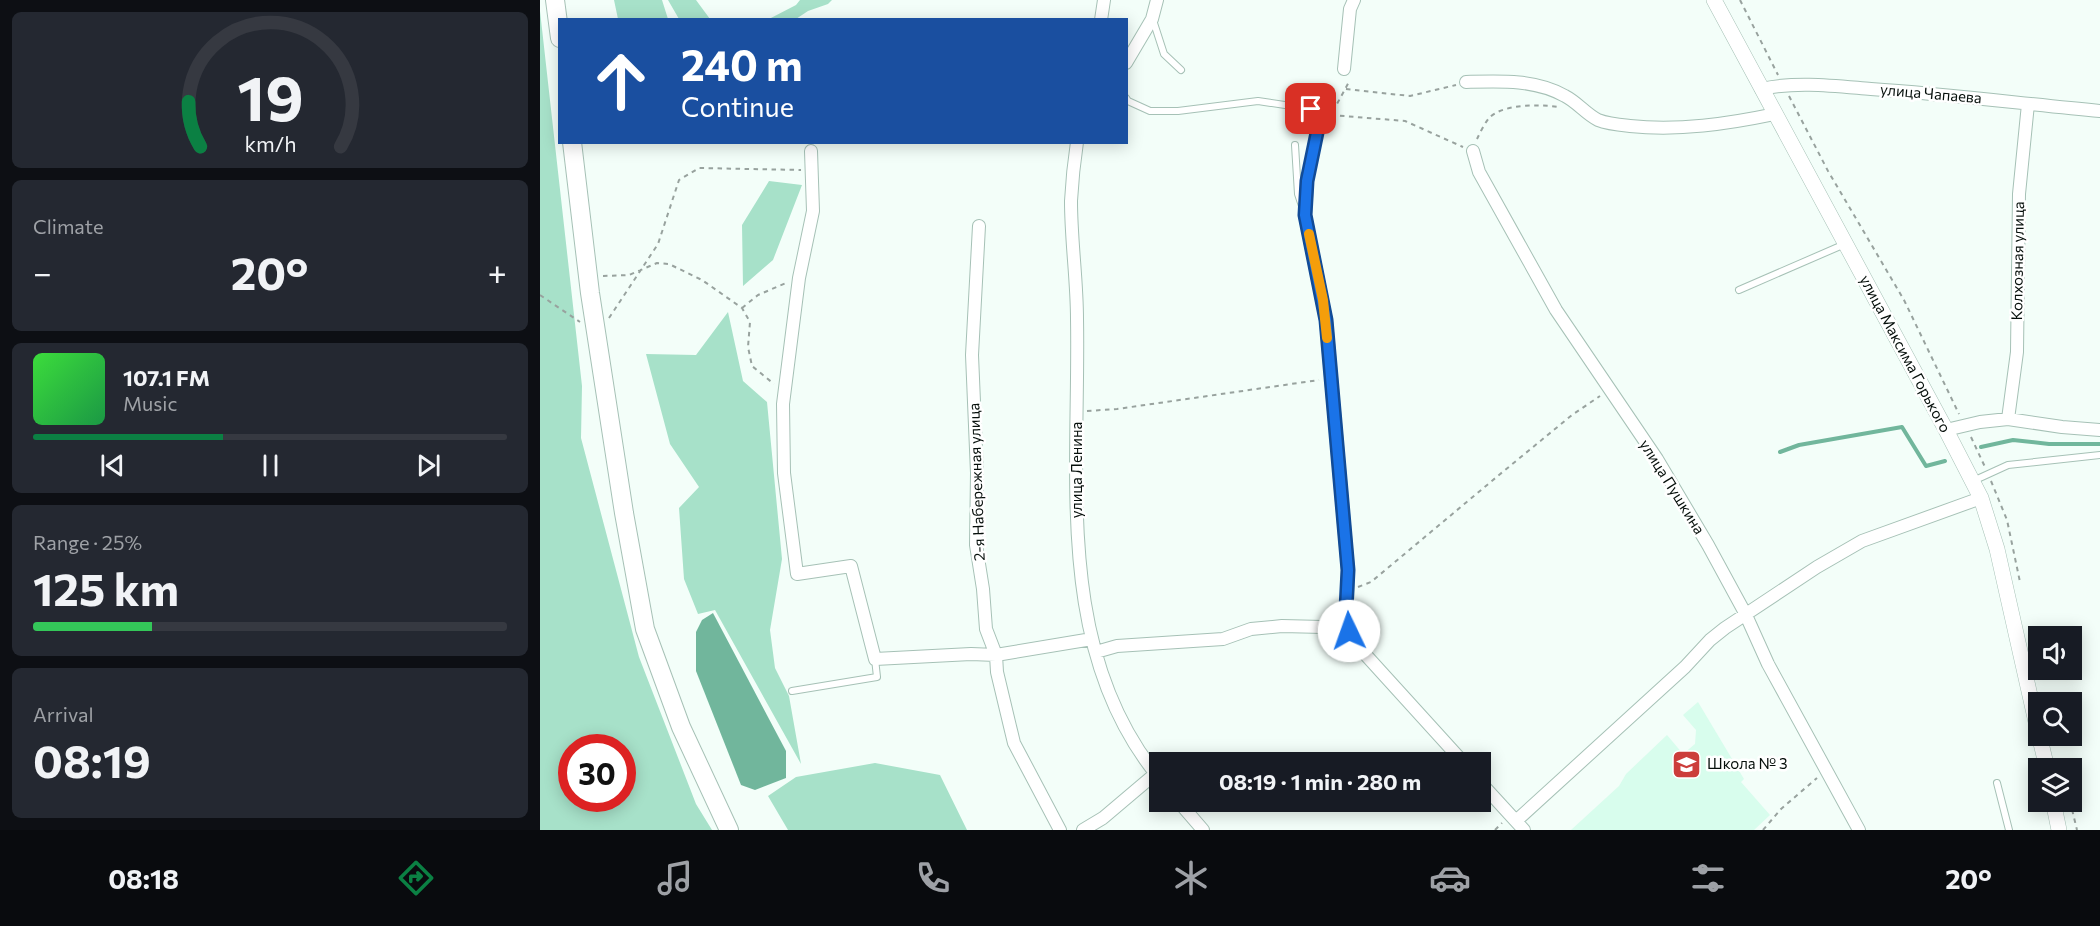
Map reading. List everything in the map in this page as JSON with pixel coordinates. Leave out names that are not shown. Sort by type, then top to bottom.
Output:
[{"type":"main road","points":[[555,0],[558,23]]},
{"type":"main road","points":[[572,144],[588,275],[624,513],[645,629],[681,727],[729,830]]},
{"type":"street","points":[[1101,18],[1104,0]]},
{"type":"street","points":[[1128,60],[1152,19],[1157,0]]},
{"type":"street","points":[[1344,69],[1350,9],[1354,0]]},
{"type":"street","name":"улица Максима Горького","points":[[1714,0],[1981,498],[1997,549],[2030,692]]},
{"type":"street","points":[[1466,82],[1499,81],[1535,86],[1563,95],[1598,120],[1612,124],[1660,129],[1702,126],[1775,114]]},
{"type":"street","name":"улица Чапаева","points":[[1761,89],[1823,85],[1923,92],[2100,111]]},
{"type":"street","name":"Колхозная улица","points":[[2008,419],[2017,352],[2019,194],[2028,104]]},
{"type":"street","name":"улица Ленина","points":[[1077,144],[1071,202],[1077,320],[1079,567],[1092,639],[1116,713],[1149,764]]},
{"type":"street","points":[[811,151],[813,211],[799,278],[783,404],[784,473],[797,574],[851,566],[875,659],[971,654],[996,655],[1092,639]]},
{"type":"street","name":"улица Пушкина","points":[[1473,151],[1479,172],[1556,310],[1657,459],[1689,513],[1745,613],[1768,664],[1859,830]]},
{"type":"street","points":[[1307,181],[1305,215],[1323,300],[1348,570],[1346,609],[1349,631],[1354,642]]},
{"type":"street","name":"2-я Набережная улица","points":[[979,226],[972,355],[977,473],[976,544],[986,629],[996,655],[1014,743],[1060,830]]},
{"type":"street","points":[[1946,430],[2008,419],[2100,430]]},
{"type":"street","points":[[1491,794],[1520,825],[1686,667],[1710,640],[1745,613],[1862,541],[1981,498]]},
{"type":"street","points":[[1096,652],[1117,646],[1223,639],[1251,629],[1282,626],[1332,626],[1341,620],[1346,609]]},
{"type":"street","points":[[1323,627],[1354,642],[1454,752]]},
{"type":"street","points":[[1083,830],[1103,818],[1149,782]]},
{"type":"street","points":[[1187,812],[1203,830]]},
{"type":"street","points":[[2056,812],[2060,830]]},
{"type":"lane","points":[[1152,19],[1164,54],[1181,69]]},
{"type":"lane","points":[[1128,101],[1150,111],[1178,111],[1258,100],[1311,109],[1319,123],[1307,181]]},
{"type":"lane","points":[[1295,145],[1298,194],[1305,215]]},
{"type":"lane","points":[[1740,290],[1845,243]]},
{"type":"lane","points":[[1973,482],[2008,465],[2100,455]]},
{"type":"lane","points":[[792,691],[877,677],[875,659]]},
{"type":"lane","points":[[1997,783],[2009,830]]},
{"type":"path","points":[[1740,0],[1828,171],[1904,300],[1989,474]]},
{"type":"path","points":[[1466,82],[1410,96],[1346,89],[1331,115],[1405,121],[1473,151],[1478,136],[1490,117],[1509,108],[1545,105],[1588,112]]},
{"type":"path","points":[[540,295],[598,335],[658,244],[679,180],[699,168],[740,167],[812,171]]},
{"type":"path","points":[[588,275],[629,275],[657,263],[669,264],[702,280],[742,308],[750,322],[747,346],[752,366],[768,381],[785,391]]},
{"type":"path","points":[[742,308],[758,295],[799,278]]},
{"type":"path","points":[[1077,411],[1117,409],[1331,378]]},
{"type":"path","points":[[1348,591],[1371,582],[1572,415],[1610,389]]},
{"type":"path","points":[[1763,830],[1781,809],[1826,771]]},
{"type":"path","points":[[2073,812],[2077,830]]},
{"type":"shaded area","points":[[614,0],[662,0],[668,18],[618,18]]},
{"type":"shaded area","points":[[668,0],[696,0],[709,18],[678,18]]},
{"type":"shaded area","points":[[800,0],[832,0],[798,18],[771,18],[796,5]]},
{"type":"shaded area","points":[[540,11],[582,386],[581,438],[639,657],[696,804],[712,830],[540,830]]},
{"type":"shaded area","points":[[769,181],[802,185],[773,260],[743,286],[742,225]]},
{"type":"shaded area","points":[[728,312],[743,381],[767,402],[782,559],[770,630],[775,668],[789,696],[801,764],[715,610],[698,614],[684,579],[679,508],[699,487],[670,444],[646,354],[696,355]]},
{"type":"shaded area","points":[[713,613],[786,751],[786,778],[755,790],[741,785],[696,671],[696,632],[702,620]]},
{"type":"shaded area","name":"Школа № 3","points":[[1698,702],[1744,779],[1741,782],[1770,815],[1754,830],[1571,830],[1619,786],[1626,774],[1667,735],[1683,754],[1695,744],[1696,730],[1683,715]]},
{"type":"shaded area","points":[[875,763],[940,775],[967,830],[788,830],[768,796],[796,777]]},
{"type":"waterway","points":[[1780,452],[1799,445],[1902,427],[1926,466],[1945,461]]},
{"type":"waterway","points":[[1981,447],[2013,440],[2049,444],[2100,444]]},
{"type":"slow traffic","points":[[1309,234],[1323,300],[1327,338]]},
{"type":"place","name":"Школа № 3","points":[[1686,764]]},
{"type":"route","points":[[1311,109],[1319,123],[1307,181],[1305,215],[1326,320],[1348,570],[1346,609],[1349,631]]}]
